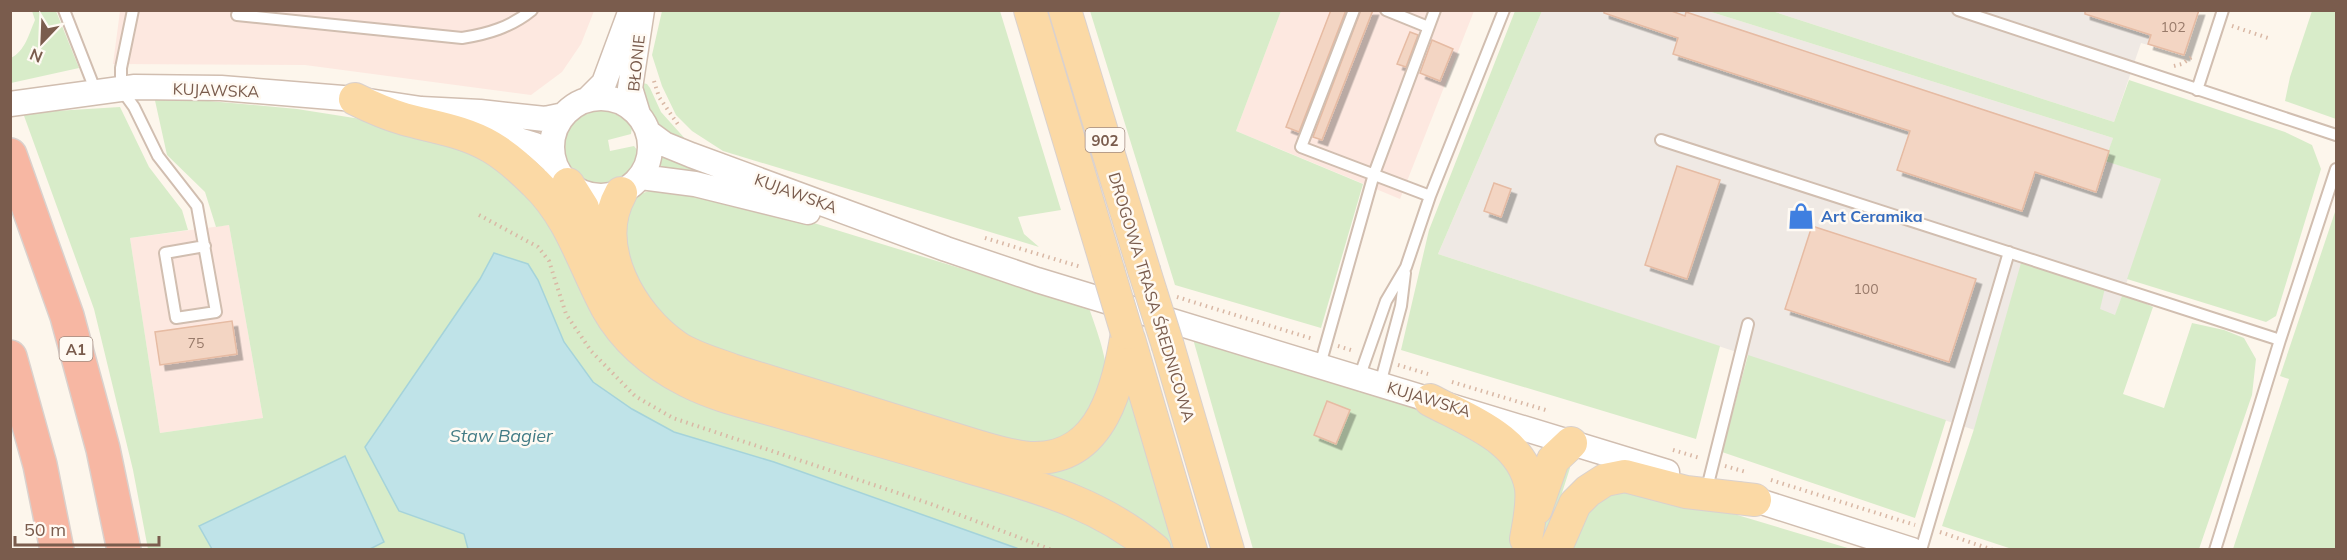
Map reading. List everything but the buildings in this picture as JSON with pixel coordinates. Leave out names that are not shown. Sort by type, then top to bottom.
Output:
[{"type":"highway","name":"A1","points":[[10,154],[67,316],[103,449],[124,549]]},
{"type":"highway","points":[[10,357],[40,465],[57,549]]},
{"type":"main road","name":"DROGOWA TRASA ŚREDNICOWA","points":[[1030,10],[1098,269],[1127,333],[1191,549]]},
{"type":"main road","name":"DROGOWA TRASA ŚREDNICOWA","points":[[1065,10],[1228,549]]},
{"type":"main road","points":[[355,99],[402,118],[474,139],[491,147],[520,169],[548,198],[572,234],[606,307],[637,347],[670,372],[707,391],[952,461],[1071,499],[1106,515],[1155,549]]},
{"type":"main road","points":[[561,173],[585,216],[592,258],[606,307]]},
{"type":"main road","points":[[631,185],[614,205],[610,220],[615,263],[631,297],[651,325],[664,338],[688,353],[715,364],[981,447],[1014,456],[1034,458],[1051,457],[1081,443],[1099,423],[1108,406],[1121,367],[1127,333]]},
{"type":"main road","points":[[1434,384],[1490,433],[1511,447],[1526,469],[1540,547]]},
{"type":"main road","points":[[1540,547],[1553,460],[1571,443]]},
{"type":"main road","points":[[1540,547],[1575,504],[1588,491],[1605,480],[1625,476],[1686,492],[1757,484]]},
{"type":"main road","points":[[1212,498],[1236,549]]},
{"type":"street","name":"BŁONIE","points":[[587,100],[604,83],[631,10]]},
{"type":"street","name":"BŁONIE","points":[[642,10],[630,88],[643,124]]},
{"type":"street","name":"KUJAWSKA","points":[[10,104],[121,89],[221,88],[355,99],[421,109],[545,118],[564,115]]},
{"type":"street","points":[[613,99],[630,108],[643,124],[650,156],[631,185],[597,197],[583,193],[561,173],[552,141],[564,115],[587,100],[613,99]]},
{"type":"street","name":"KUJAWSKA","points":[[421,109],[535,145],[561,173]]},
{"type":"street","name":"KUJAWSKA","points":[[643,124],[664,144],[691,155],[1037,280],[1323,354],[1369,373],[1434,384],[1571,443],[1757,484],[1912,549]]},
{"type":"street","name":"KUJAWSKA","points":[[631,185],[695,184],[946,249]]},
{"type":"lane","points":[[64,10],[96,92]]},
{"type":"lane","points":[[134,10],[121,68],[121,89],[134,107],[158,156],[197,206],[205,246],[216,312],[176,318],[165,253],[205,246]]},
{"type":"lane","points":[[237,15],[462,38],[484,35],[508,26],[532,10]]},
{"type":"lane","points":[[1354,10],[1301,147],[1430,196]]},
{"type":"lane","points":[[1386,10],[1428,27]]},
{"type":"lane","points":[[1323,354],[1374,174],[1434,10]]},
{"type":"lane","points":[[1369,373],[1386,361],[1401,306],[1406,267],[1430,196],[1504,10]]},
{"type":"lane","points":[[1958,10],[2337,135]]},
{"type":"lane","points":[[2197,90],[2223,10]]},
{"type":"lane","points":[[1660,140],[2280,340]]},
{"type":"lane","points":[[2215,549],[2280,340],[2337,169]]},
{"type":"lane","points":[[1921,549],[2009,252]]},
{"type":"lane","points":[[1369,373],[1386,301],[1406,267]]},
{"type":"lane","points":[[1710,473],[1748,324]]},
{"type":"path","points":[[2229,25],[2268,38]]},
{"type":"path","points":[[2169,66],[2182,64],[2196,52]]},
{"type":"path","points":[[654,81],[666,109],[686,133]]},
{"type":"path","points":[[974,234],[1098,269]]},
{"type":"path","points":[[1167,294],[1369,373]]},
{"type":"path","points":[[1386,361],[1434,384],[1555,413]]},
{"type":"path","points":[[1668,448],[1710,473],[1928,528],[1993,549]]},
{"type":"shaded area","points":[[120,11],[594,11],[581,44],[562,72],[531,95],[305,65],[113,64]]},
{"type":"shaded area","points":[[1281,11],[1474,11],[1400,199],[1236,131]]},
{"type":"shaded area","name":"Art Ceramika","points":[[1542,11],[1708,11],[2113,138],[2106,161],[2162,179],[2066,460],[1438,254]]},
{"type":"shaded area","points":[[1772,11],[2199,11],[2184,55],[2141,43],[2114,122]]},
{"type":"shaded area","points":[[229,225],[263,418],[160,433],[130,238]]},
{"type":"green space","points":[[32,11],[56,11],[79,68],[11,83],[11,58],[20,51],[28,36],[35,20]]},
{"type":"green space","points":[[662,11],[1000,11],[1061,210],[1018,217],[1024,234],[1039,247],[723,151],[692,131],[676,115],[662,86],[652,55]]},
{"type":"green space","points":[[1090,11],[1281,11],[1236,131],[1363,184],[1321,328],[1175,285]]},
{"type":"green space","points":[[1515,11],[1542,11],[1438,254],[1720,346],[1696,439],[1401,350],[1429,230]]},
{"type":"green space","points":[[1708,11],[1772,11],[2114,122],[2129,80],[2285,132],[2312,145],[2321,169],[2276,316],[2266,322],[2127,279],[2161,179],[2105,161],[2113,138]]},
{"type":"green space","points":[[2312,11],[2336,11],[2336,119],[2285,101],[2290,77]]},
{"type":"green space","points":[[638,82],[647,84],[661,112],[688,142],[666,135],[641,96]]},
{"type":"green space","points":[[154,96],[297,109],[386,123],[493,157],[549,213],[593,312],[1082,514],[1141,549],[1019,549],[774,462],[674,432],[632,409],[593,382],[564,342],[538,280],[494,253],[480,279],[399,511],[464,534],[468,549],[368,549],[384,541],[199,526],[212,549],[148,549],[133,470],[94,309],[23,113],[120,107],[149,167],[182,210],[188,230],[130,238],[160,433],[263,418],[229,225],[216,227],[205,192],[167,155]]},
{"type":"green space","points":[[600,110],[618,115],[632,127],[631,134],[608,140],[610,151],[634,146],[638,151],[629,170],[616,180],[602,184],[588,182],[576,175],[567,163],[564,149],[567,133],[573,124],[585,115]]},
{"type":"green space","points":[[662,149],[770,191],[658,169]]},
{"type":"green space","points":[[658,188],[762,207],[1089,308],[1106,366],[1106,389],[1103,399],[1073,436],[1012,448],[753,368],[666,327],[629,274],[623,226],[628,208],[640,194]]},
{"type":"green space","points":[[595,206],[603,207],[608,254],[622,296],[633,314],[664,346],[699,367],[724,376],[1015,466],[1040,469],[1058,467],[1085,455],[1096,446],[1114,422],[1124,395],[1131,395],[1177,549],[1168,549],[1141,522],[1110,503],[1053,483],[714,379],[673,359],[634,326],[615,297],[600,258]]},
{"type":"green space","points":[[2336,209],[2336,549],[2233,549],[2289,379],[2280,376]]},
{"type":"green space","points":[[2021,263],[2105,288],[2100,309],[2115,315],[2123,293],[2153,307],[2123,394],[2164,408],[2192,323],[2224,330],[2244,338],[2256,359],[2252,395],[2199,549],[2012,549],[1942,526],[1974,429]]},
{"type":"green space","points":[[1193,339],[1396,401],[1470,431],[1502,451],[1523,484],[1514,549],[1253,549]]},
{"type":"green space","points":[[1748,355],[1946,420],[1915,518],[1722,452]]},
{"type":"green space","points":[[1568,453],[1570,468],[1544,549],[1532,550]]},
{"type":"green space","points":[[1627,482],[1851,549],[1566,550],[1576,514]]},
{"type":"water","name":"Staw Bagier","points":[[494,253],[528,264],[538,280],[564,342],[593,382],[632,409],[674,432],[774,462],[1019,549],[468,549],[464,534],[399,511],[365,447],[480,279]]},
{"type":"water","points":[[345,456],[384,542],[368,550],[212,549],[199,526]]},
{"type":"place","name":"Art Ceramika","points":[[1801,216]]}]
